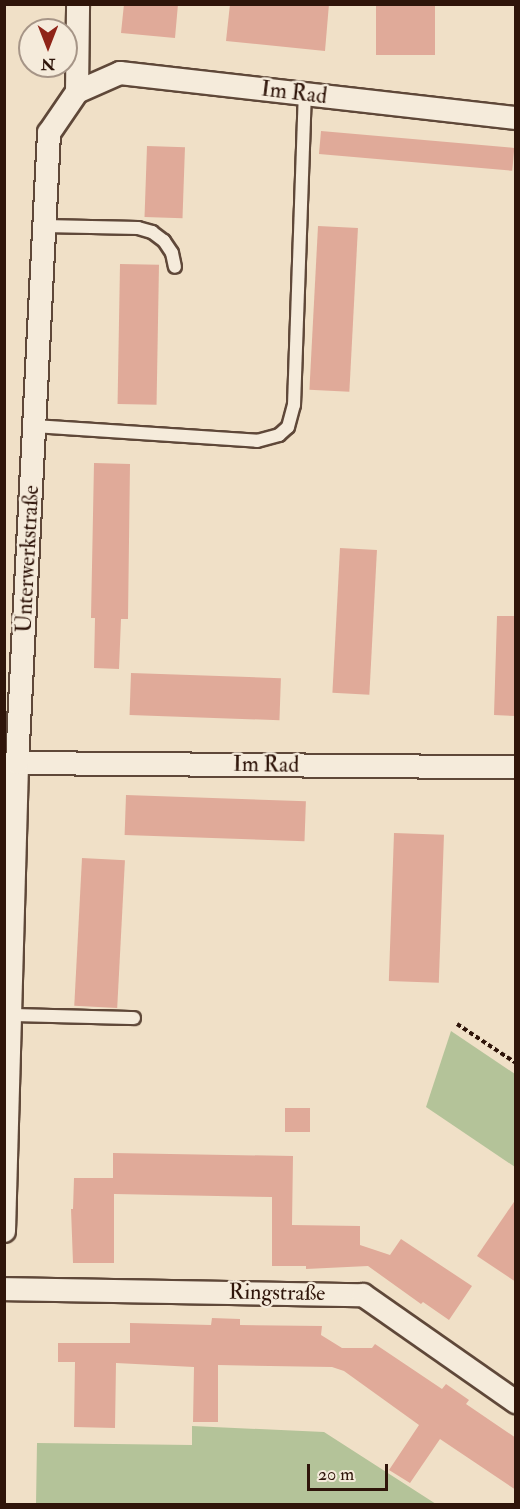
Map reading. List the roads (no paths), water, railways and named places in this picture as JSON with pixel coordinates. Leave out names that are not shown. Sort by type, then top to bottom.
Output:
[{"type":"street","points":[[77,92],[78,4]]},
{"type":"street","name":"Im Rad","points":[[77,92],[120,73],[516,118]]},
{"type":"street","name":"Unterwerkstraße","points":[[4,1231],[17,763],[49,133],[77,92]]},
{"type":"street","name":"Im Rad","points":[[17,763],[516,767]]},
{"type":"street","name":"Ringstraße","points":[[4,1289],[363,1295],[516,1402]]},
{"type":"lane","points":[[34,426],[257,441],[279,435],[288,427],[294,405],[305,94]]},
{"type":"lane","points":[[44,226],[138,228],[152,232],[164,241],[172,253],[176,267]]},
{"type":"lane","points":[[10,1015],[134,1018]]}]
